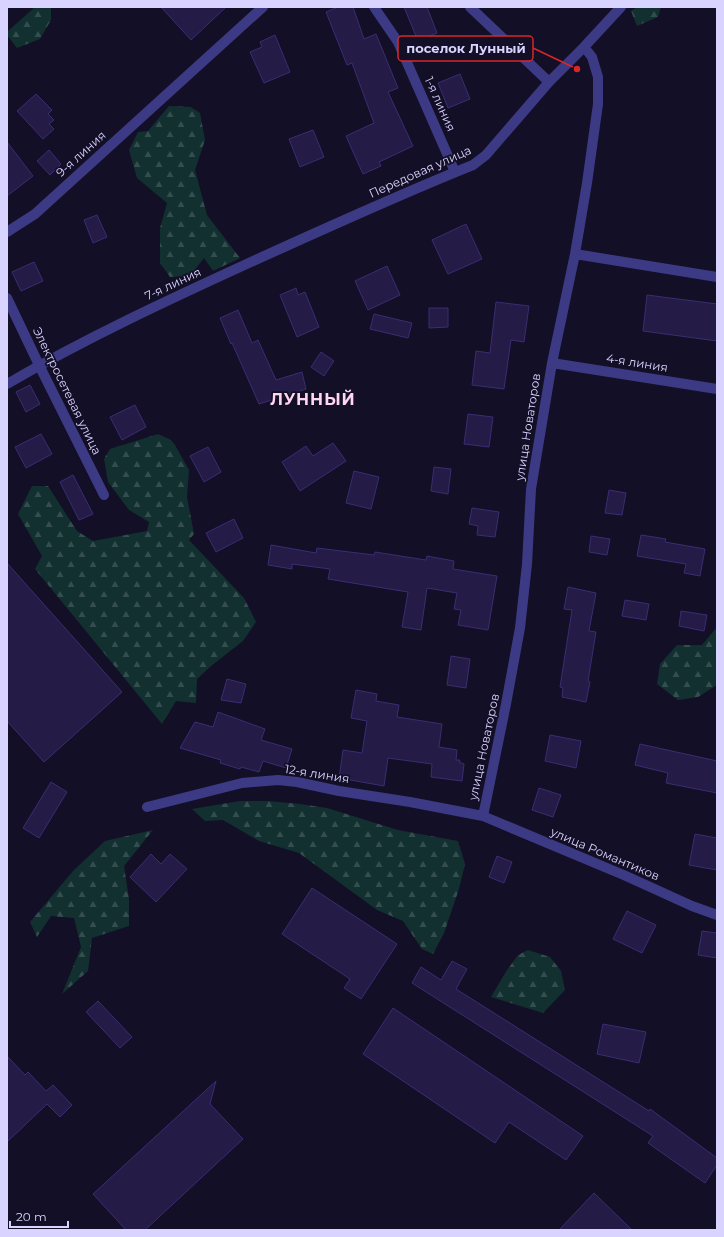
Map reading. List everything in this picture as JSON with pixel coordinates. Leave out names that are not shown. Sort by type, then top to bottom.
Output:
[{"type":"street","name":"9-я линия","points":[[7,232],[35,214],[263,7]]},
{"type":"street","name":"1-я линия","points":[[374,7],[398,42],[455,172]]},
{"type":"street","points":[[470,7],[549,82]]},
{"type":"street","name":"Передовая улица","points":[[321,230],[473,165],[486,155],[549,82],[621,7]]},
{"type":"street","name":"улица Новаторов","points":[[483,816],[520,628],[527,564],[531,489],[552,363],[575,254],[598,104],[598,77],[592,57],[584,47]]},
{"type":"street","name":"7-я линия","points":[[39,365],[174,298],[321,230]]},
{"type":"street","points":[[575,254],[717,277]]},
{"type":"street","name":"Электросетевая улица","points":[[7,298],[104,495]]},
{"type":"street","name":"4-я линия","points":[[552,363],[717,388]]},
{"type":"street","points":[[7,384],[39,365]]},
{"type":"street","name":"12-я линия","points":[[147,807],[242,783],[278,780],[483,816]]},
{"type":"street","name":"улица Романтиков","points":[[483,816],[626,876],[692,906],[717,915]]},
{"type":"green space","points":[[35,7],[51,7],[51,20],[40,39],[17,48],[7,35],[7,32]]},
{"type":"green space","points":[[637,7],[661,7],[658,17],[637,26],[631,11]]},
{"type":"green space","points":[[169,106],[191,107],[200,113],[205,140],[195,170],[207,215],[240,258],[213,271],[204,258],[190,276],[170,277],[160,263],[160,228],[167,203],[137,178],[129,150],[138,132],[148,131]]},
{"type":"green space","points":[[158,434],[171,440],[189,470],[187,497],[194,534],[189,540],[244,598],[256,622],[243,641],[197,679],[196,703],[176,701],[162,724],[35,569],[42,556],[18,514],[32,486],[48,486],[77,531],[93,541],[147,531],[149,522],[129,510],[108,482],[104,459],[110,449]]},
{"type":"green space","points":[[717,627],[717,685],[698,697],[678,700],[657,684],[660,664],[677,645],[702,645]]},
{"type":"green space","points":[[240,801],[268,801],[327,808],[398,830],[458,841],[465,864],[459,889],[444,933],[433,954],[422,949],[403,921],[377,910],[299,853],[259,841],[223,820],[205,821],[192,809]]},
{"type":"green space","points":[[153,830],[124,866],[129,899],[129,926],[92,938],[88,971],[62,994],[81,947],[74,918],[51,916],[37,937],[30,922],[73,871],[105,841]]},
{"type":"green space","points":[[528,950],[550,957],[561,971],[565,990],[543,1013],[491,997],[518,955]]},
{"type":"building","points":[[161,7],[226,7],[191,40]]},
{"type":"building","points":[[338,7],[353,7],[364,39],[376,34],[398,88],[388,92],[413,146],[379,162],[381,166],[363,174],[346,136],[374,123],[352,63],[347,65],[326,12]]},
{"type":"building","points":[[404,7],[427,7],[437,33],[418,41]]},
{"type":"building","points":[[275,35],[290,72],[264,83],[250,52],[262,47],[260,42]]},
{"type":"building","points":[[460,74],[470,99],[448,108],[438,83]]},
{"type":"building","points":[[36,94],[52,110],[48,114],[54,120],[49,124],[54,129],[43,139],[17,111]]},
{"type":"building","points":[[313,130],[324,157],[300,167],[289,139]]},
{"type":"building","points":[[7,142],[33,176],[7,196]]},
{"type":"building","points":[[49,150],[61,164],[50,175],[37,161]]},
{"type":"building","points":[[97,215],[107,237],[93,243],[84,220]]},
{"type":"building","points":[[466,224],[482,259],[448,274],[432,240]]},
{"type":"building","points":[[34,262],[43,281],[21,291],[12,272]]},
{"type":"building","points":[[387,266],[400,295],[368,310],[355,281]]},
{"type":"building","points":[[296,288],[298,295],[305,292],[319,327],[297,337],[280,295]]},
{"type":"building","points":[[647,295],[717,304],[717,341],[643,331]]},
{"type":"building","points":[[496,302],[529,306],[524,342],[511,340],[504,389],[472,385],[476,351],[490,353]]},
{"type":"building","points":[[429,308],[448,308],[448,327],[429,328]]},
{"type":"building","points":[[238,310],[252,343],[258,340],[276,380],[302,372],[306,389],[259,404],[220,318]]},
{"type":"building","points":[[374,314],[412,323],[408,338],[370,329]]},
{"type":"building","points":[[321,352],[334,361],[324,376],[311,367]]},
{"type":"building","points":[[30,385],[40,404],[26,412],[16,392]]},
{"type":"building","points":[[135,405],[146,427],[122,440],[110,417]]},
{"type":"building","points":[[468,414],[493,417],[489,447],[464,444]]},
{"type":"building","points":[[41,434],[52,454],[26,468],[15,447]]},
{"type":"building","points":[[333,443],[346,461],[300,491],[282,462],[306,446],[313,456]]},
{"type":"building","points":[[208,447],[221,472],[204,482],[190,456]]},
{"type":"building","points":[[434,467],[451,469],[448,494],[431,491]]},
{"type":"building","points":[[354,471],[379,477],[371,509],[346,503]]},
{"type":"building","points":[[73,475],[93,514],[79,520],[60,482]]},
{"type":"building","points":[[609,490],[626,493],[622,515],[605,513]]},
{"type":"building","points":[[472,508],[499,512],[495,537],[477,535],[478,526],[469,524]]},
{"type":"building","points":[[234,519],[243,538],[216,552],[206,533]]},
{"type":"building","points":[[641,535],[666,539],[665,542],[705,549],[700,576],[684,573],[686,564],[637,556]]},
{"type":"building","points":[[591,536],[610,539],[607,555],[589,552]]},
{"type":"building","points":[[271,545],[316,553],[317,548],[374,555],[375,552],[426,560],[427,556],[454,561],[453,569],[497,576],[488,630],[458,625],[461,610],[454,609],[457,593],[427,588],[421,630],[402,627],[408,592],[328,579],[330,569],[292,564],[292,569],[268,565]]},
{"type":"building","points":[[7,563],[122,692],[44,762],[7,721]]},
{"type":"building","points":[[568,587],[596,593],[589,631],[596,632],[586,702],[562,697],[563,688],[560,687],[572,610],[564,609]]},
{"type":"building","points":[[625,600],[649,604],[646,620],[622,616]]},
{"type":"building","points":[[681,611],[707,615],[704,631],[679,626]]},
{"type":"building","points":[[451,656],[470,659],[466,688],[447,685]]},
{"type":"building","points":[[227,679],[246,684],[241,703],[221,700]]},
{"type":"building","points":[[356,690],[377,694],[376,701],[399,705],[397,717],[442,724],[439,747],[457,750],[456,760],[460,760],[459,762],[464,764],[462,781],[431,777],[432,764],[388,758],[384,786],[339,778],[343,750],[362,753],[367,721],[351,718]]},
{"type":"building","points":[[218,712],[265,729],[261,740],[292,749],[286,768],[263,761],[259,772],[241,767],[240,769],[220,763],[221,760],[180,748],[195,722],[213,727]]},
{"type":"building","points":[[550,735],[581,741],[576,768],[545,761]]},
{"type":"building","points":[[640,744],[717,761],[717,793],[666,783],[668,773],[635,765]]},
{"type":"building","points":[[51,782],[67,792],[39,838],[23,828]]},
{"type":"building","points":[[539,788],[561,795],[553,817],[532,810]]},
{"type":"building","points":[[695,834],[717,838],[717,870],[689,865]]},
{"type":"building","points":[[151,854],[161,864],[170,854],[187,869],[156,902],[130,877]]},
{"type":"building","points":[[497,856],[512,862],[504,883],[489,877]]},
{"type":"building","points":[[312,888],[397,944],[361,999],[344,988],[350,979],[282,934]]},
{"type":"building","points":[[627,911],[656,925],[642,953],[613,939]]},
{"type":"building","points":[[702,931],[717,933],[717,958],[698,955]]},
{"type":"building","points":[[452,961],[467,969],[456,989],[649,1111],[650,1109],[717,1158],[717,1165],[705,1183],[648,1143],[653,1136],[412,983],[421,967],[441,980]]},
{"type":"building","points":[[98,1001],[132,1037],[120,1048],[86,1012]]},
{"type":"building","points":[[393,1008],[583,1136],[566,1160],[509,1122],[495,1143],[363,1054]]},
{"type":"building","points":[[603,1024],[646,1032],[639,1063],[597,1054]]},
{"type":"building","points":[[7,1056],[25,1075],[28,1072],[46,1091],[53,1085],[72,1105],[60,1117],[47,1104],[7,1142]]},
{"type":"building","points":[[216,1081],[210,1104],[243,1139],[145,1230],[126,1230],[93,1194]]},
{"type":"building","points":[[594,1193],[632,1230],[559,1230]]},
{"type":"place","name":"поселок Лунный","points":[[577,69]]},
{"type":"district","name":"ЛУННЫЙ","points":[[313,399]]}]
